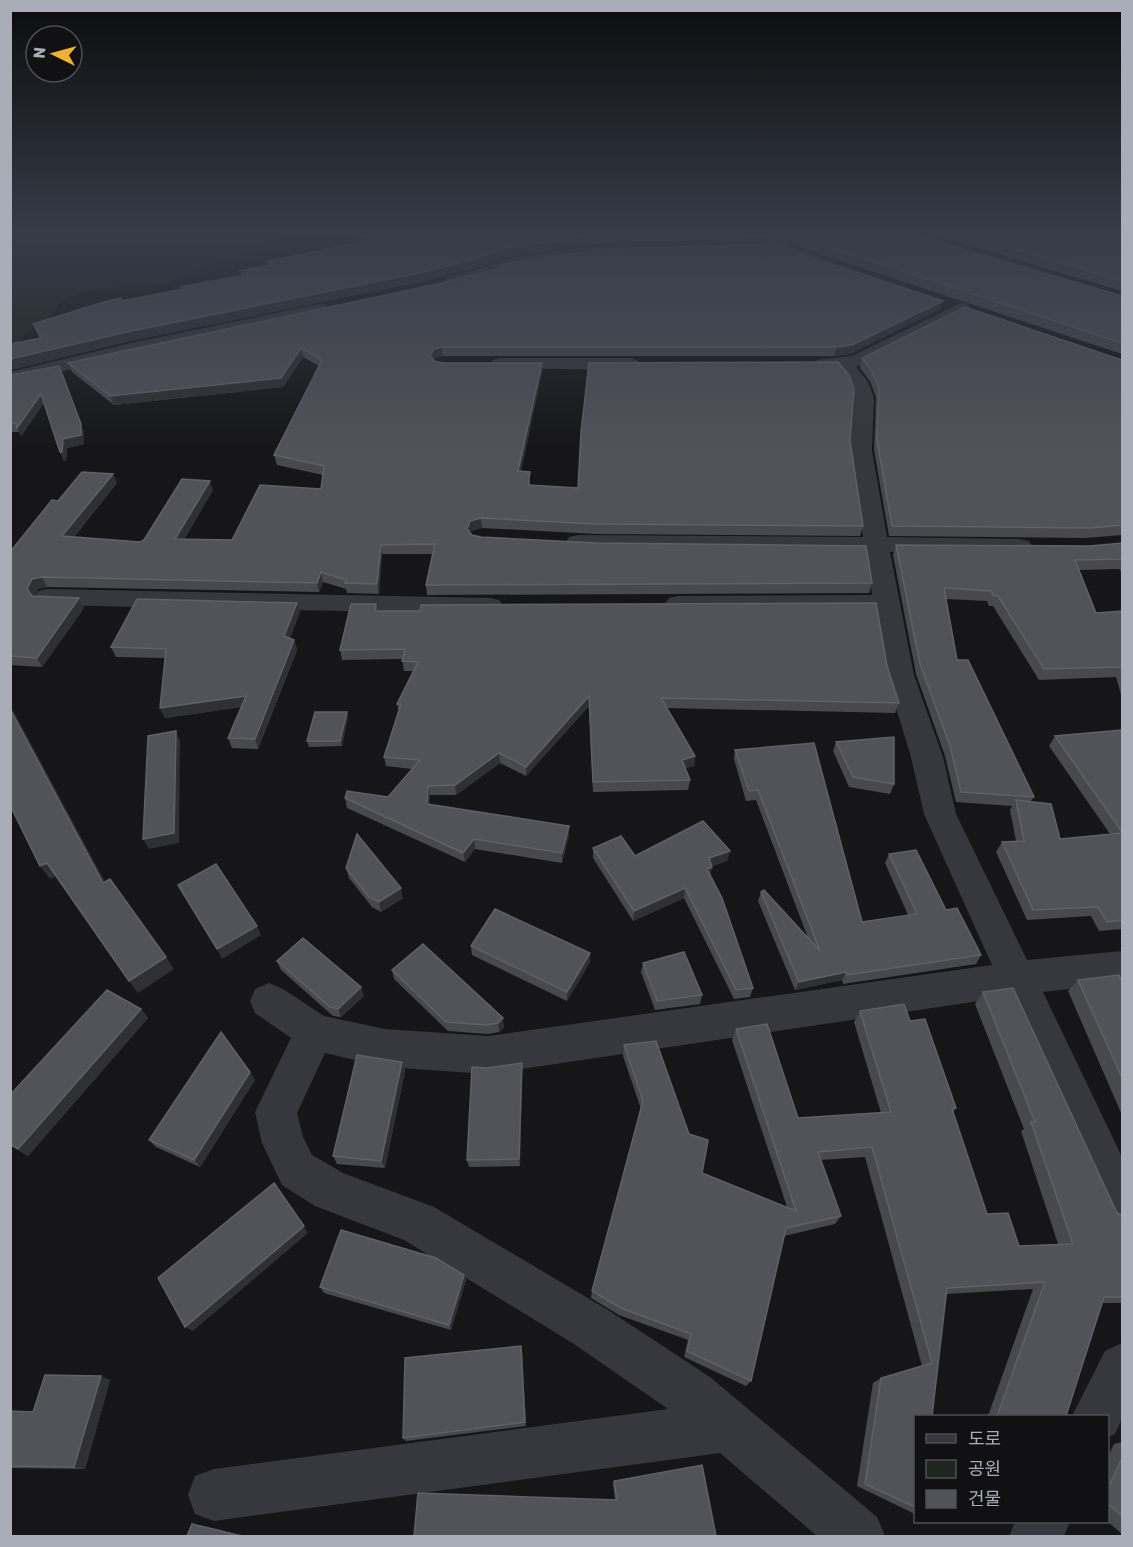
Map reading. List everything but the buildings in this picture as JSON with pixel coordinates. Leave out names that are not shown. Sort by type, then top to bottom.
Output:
[{"type":"street","points":[[948,304],[982,316]]},
{"type":"street","points":[[10,378],[131,349],[342,305]]},
{"type":"street","points":[[811,364],[856,361],[961,308]]},
{"type":"street","points":[[842,363],[858,382],[864,398],[861,450],[886,603],[900,675],[927,757],[940,814],[1122,1204]]},
{"type":"street","points":[[479,364],[645,364]]},
{"type":"street","points":[[550,540],[596,543],[1038,546]]},
{"type":"street","points":[[47,597],[517,605]]},
{"type":"street","points":[[648,604],[886,603]]},
{"type":"street","points":[[269,1001],[315,1032],[386,1048],[488,1055],[1017,978],[1122,967]]},
{"type":"street","points":[[315,1032],[276,1112],[283,1143],[297,1170],[331,1190],[418,1223],[591,1327],[692,1395],[858,1536]]},
{"type":"street","points":[[1098,1415],[1122,1368]]},
{"type":"street","points":[[214,1495],[729,1426]]},
{"type":"green space","points":[[11,304],[58,304],[55,312],[37,323],[11,354]]}]
